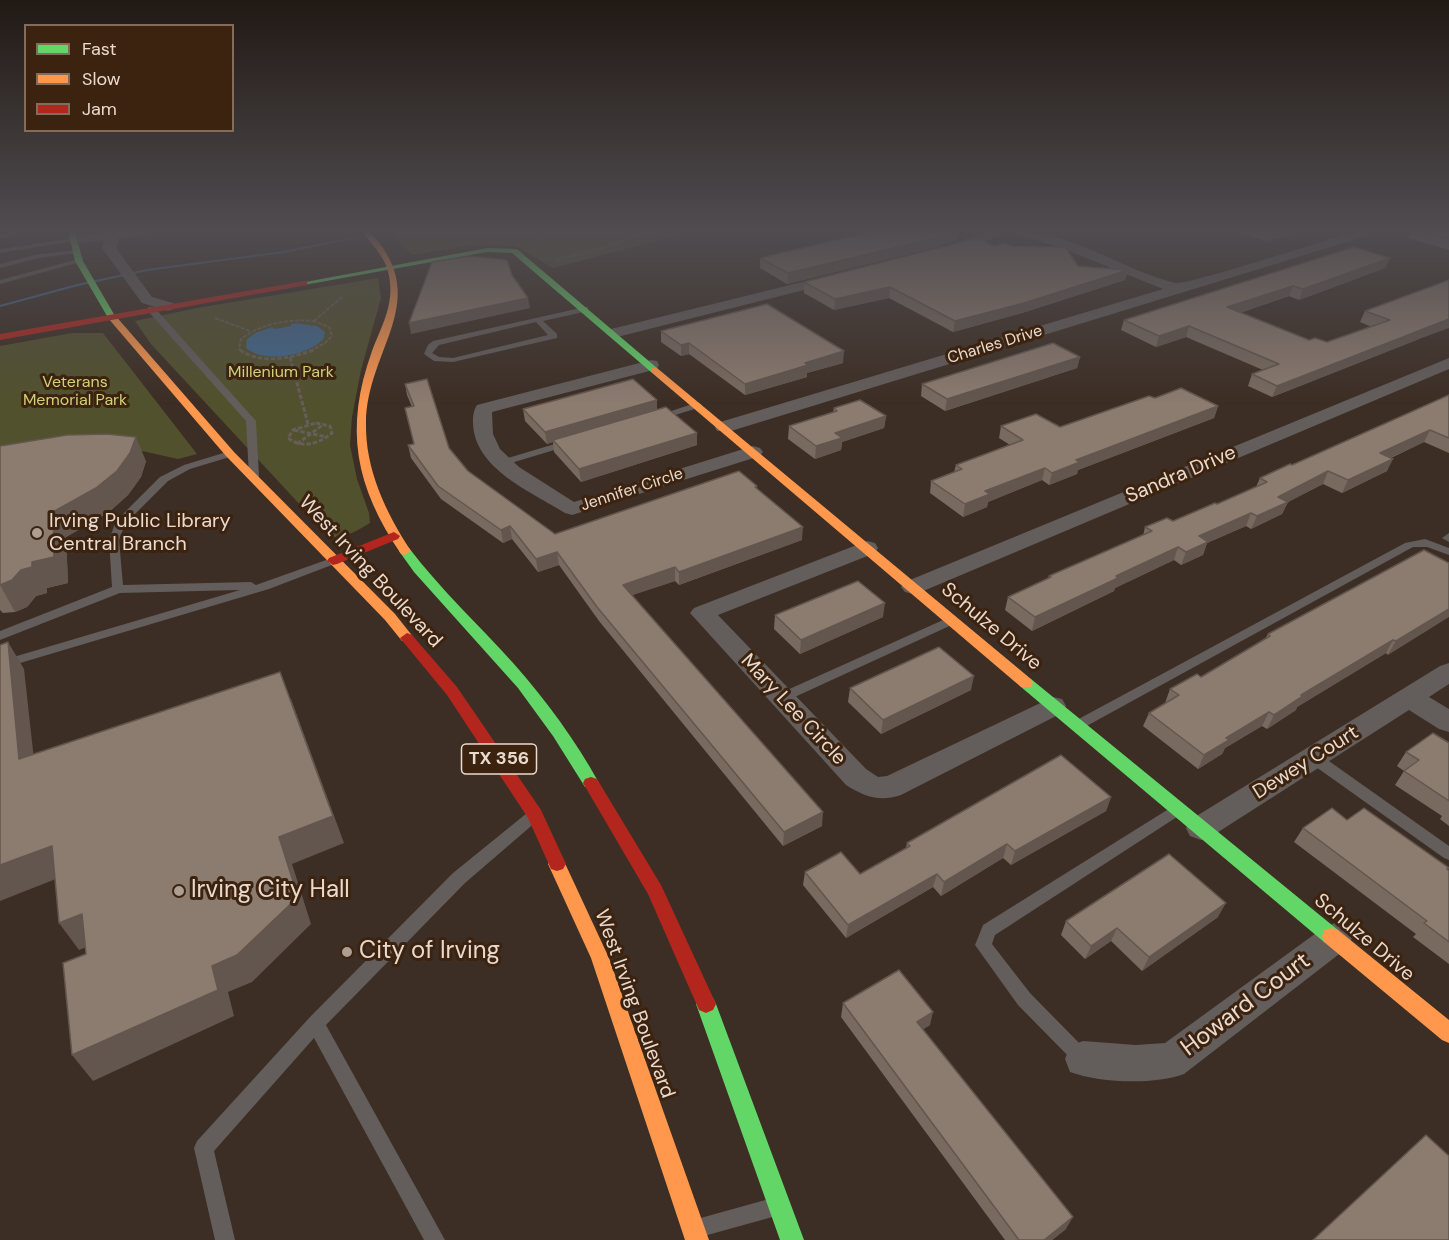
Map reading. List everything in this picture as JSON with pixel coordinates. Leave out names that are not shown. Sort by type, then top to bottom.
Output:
[{"type":"main road","name":"West Irving Boulevard","points":[[96,289],[111,316],[230,454],[390,617],[452,691],[535,814],[600,958],[689,1235]]},
{"type":"main road","points":[[0,337],[271,289]]},
{"type":"main road","name":"TX 356","points":[[394,289],[392,310],[362,405],[360,444],[376,495],[394,536]]},
{"type":"main road","name":"Schulze Drive","points":[[561,289],[1053,706],[1449,1033]]},
{"type":"main road","name":"West Irving Boulevard","points":[[394,536],[423,577],[530,693],[574,755],[649,880],[712,1018],[792,1240]]},
{"type":"main road","points":[[333,561],[394,536]]},
{"type":"street","points":[[139,289],[147,300],[168,306]]},
{"type":"street","points":[[613,333],[791,289]]},
{"type":"street","name":"Charles Drive","points":[[724,427],[1176,289]]},
{"type":"street","name":"Sandra Drive","points":[[913,587],[1449,363]]},
{"type":"street","name":"Jennifer Circle","points":[[651,365],[483,409],[482,423],[486,442],[501,463],[572,509],[753,452]]},
{"type":"street","name":"Mary Lee Circle","points":[[867,548],[702,613],[864,784],[882,789],[891,787],[1053,706]]},
{"type":"street","name":"Dewey Court","points":[[1201,828],[1449,672]]},
{"type":"street","points":[[1410,698],[1449,722]]},
{"type":"street","name":"Howard Court","points":[[1083,1059],[1136,1063],[1171,1061],[1335,939]]},
{"type":"lane","points":[[151,309],[251,421],[254,479]]},
{"type":"lane","points":[[538,320],[554,336],[453,360],[437,359],[428,354],[430,346],[436,343],[585,309]]},
{"type":"lane","points":[[651,419],[699,405]]},
{"type":"lane","points":[[501,463],[582,439]]},
{"type":"lane","points":[[118,589],[114,540],[120,523],[164,479],[187,467],[230,454]]},
{"type":"lane","points":[[1077,725],[1408,545],[1417,542],[1433,544],[1449,552]]},
{"type":"lane","points":[[0,665],[265,586],[333,561]]},
{"type":"lane","points":[[0,636],[118,589],[265,586]]},
{"type":"lane","points":[[781,698],[952,620]]},
{"type":"lane","points":[[0,673],[53,657],[66,645]]},
{"type":"lane","points":[[1314,758],[1449,854]]},
{"type":"lane","points":[[1083,1059],[1024,999],[983,945],[986,937],[989,930],[1178,809]]},
{"type":"lane","points":[[225,1240],[204,1148],[316,1023],[459,878],[535,814]]},
{"type":"lane","points":[[316,1023],[435,1240]]},
{"type":"lane","points":[[689,1235],[781,1205]]},
{"type":"path","points":[[314,321],[349,290]]},
{"type":"path","points":[[209,316],[251,331]]},
{"type":"path","points":[[314,321],[329,327],[332,331],[331,338],[318,348],[290,357],[260,358],[243,353],[238,344],[251,331],[279,322],[314,321]]},
{"type":"path","points":[[290,357],[308,424]]},
{"type":"path","points":[[308,424],[324,424],[333,429],[328,437],[313,443],[297,444],[288,438],[293,430],[308,424]]},
{"type":"path","points":[[297,444],[324,424]]},
{"type":"path","points":[[293,430],[328,437]]},
{"type":"green space","name":"Millenium Park","points":[[312,289],[380,289],[381,298],[361,370],[352,417],[350,445],[370,523],[340,537],[329,536],[151,344],[135,321]]},
{"type":"green space","name":"Veterans Memorial Park","points":[[72,333],[103,333],[197,454],[178,459],[142,451],[0,466],[0,346]]},
{"type":"water","points":[[296,323],[317,326],[325,332],[324,338],[308,349],[286,356],[264,356],[246,348],[247,339],[255,333],[272,327],[274,329]]},
{"type":"building","points":[[422,289],[522,289],[528,298],[409,323]]},
{"type":"building","points":[[817,289],[881,289],[835,299]]},
{"type":"building","points":[[894,289],[1069,289],[1024,303],[955,321]]},
{"type":"building","points":[[1222,289],[1284,289],[1227,307],[1309,340],[1315,338],[1327,342],[1390,320],[1365,311],[1425,289],[1449,289],[1449,319],[1277,386],[1252,374],[1279,364],[1189,326],[1159,336],[1124,320]]},
{"type":"building","points":[[767,304],[844,351],[805,363],[808,365],[745,384],[689,343],[681,345],[661,331]]},
{"type":"building","points":[[1053,343],[1080,357],[947,399],[922,384]]},
{"type":"building","points":[[427,379],[449,448],[468,471],[555,534],[739,471],[803,527],[679,572],[675,567],[623,585],[823,812],[784,832],[597,607],[557,552],[536,559],[510,526],[501,530],[438,486],[408,445],[414,444],[405,408],[414,406],[405,384]]},
{"type":"building","points":[[633,379],[657,400],[545,432],[523,409]]},
{"type":"building","points":[[1181,388],[1218,406],[1076,460],[1080,462],[1052,473],[1045,468],[985,491],[990,494],[965,504],[931,481],[962,469],[956,465],[1023,440],[1001,426],[1036,414],[1060,427],[1149,396],[1155,398]]},
{"type":"building","points":[[1449,395],[1449,438],[1430,430],[1380,453],[1393,459],[1348,480],[1328,471],[1278,497],[1288,502],[1257,516],[1251,513],[1199,536],[1208,542],[1186,552],[1178,547],[1035,617],[1008,597],[1051,577],[1049,576],[1152,531],[1145,527],[1167,518],[1173,521],[1217,504],[1267,482],[1260,478]]},
{"type":"building","points":[[860,400],[886,416],[835,433],[842,438],[816,446],[789,426],[837,411],[834,408]]},
{"type":"building","points":[[666,407],[697,433],[579,469],[553,440]]},
{"type":"building","points":[[107,434],[136,437],[130,453],[117,471],[96,488],[53,512],[54,557],[32,562],[32,567],[21,570],[12,580],[0,585],[0,446],[67,435]]},
{"type":"building","points":[[1424,550],[1449,563],[1449,609],[1301,695],[1303,696],[1274,715],[1269,712],[1226,738],[1229,740],[1204,755],[1149,713],[1179,695],[1170,689],[1197,674],[1201,677],[1270,636],[1268,634]]},
{"type":"building","points":[[858,581],[885,603],[801,640],[775,615]]},
{"type":"building","name":"Irving City Hall","points":[[8,642],[19,759],[280,672],[333,816],[279,837],[298,897],[237,955],[212,966],[218,990],[72,1055],[63,963],[86,954],[82,914],[59,923],[52,846],[0,865],[0,645]]},
{"type":"building","points":[[939,647],[974,676],[883,720],[850,688]]},
{"type":"building","points":[[1433,733],[1449,743],[1449,801],[1404,771],[1419,760],[1406,752]]},
{"type":"building","points":[[1061,755],[1111,797],[1015,851],[1007,844],[944,882],[937,874],[848,925],[805,872],[841,852],[860,874],[910,846],[907,843]]},
{"type":"building","points":[[1332,808],[1347,820],[1364,808],[1449,868],[1447,869],[1449,871],[1449,942],[1424,923],[1427,921],[1303,828]]},
{"type":"building","points":[[1169,854],[1226,903],[1149,957],[1117,928],[1091,946],[1066,921]]},
{"type":"building","points":[[899,970],[933,1012],[917,1022],[1073,1217],[1044,1240],[1019,1240],[843,1003]]},
{"type":"building","points":[[1426,1135],[1449,1156],[1449,1240],[1313,1240]]},
{"type":"waterway","points":[[0,306],[63,289]]},
{"type":"traffic: fast","points":[[95,289],[111,316]]},
{"type":"traffic: fast","points":[[559,289],[654,370]]},
{"type":"traffic: fast","points":[[405,551],[433,586],[523,684],[591,783]]},
{"type":"traffic: fast","points":[[1026,683],[1331,936]]},
{"type":"traffic: fast","points":[[706,1004],[792,1240]]},
{"type":"traffic: slow","points":[[393,289],[393,313],[368,379],[360,424],[361,443],[370,482],[385,519],[405,551]]},
{"type":"traffic: slow","points":[[111,316],[230,454],[390,617],[407,638]]},
{"type":"traffic: slow","points":[[654,370],[1026,683]]},
{"type":"traffic: slow","points":[[557,864],[600,958],[697,1240]]},
{"type":"traffic: slow","points":[[1331,936],[1449,1033]]},
{"type":"traffic: jam","points":[[0,337],[271,289]]},
{"type":"traffic: jam","points":[[333,561],[394,536]]},
{"type":"traffic: jam","points":[[407,638],[452,691],[535,815],[557,864]]},
{"type":"traffic: jam","points":[[591,783],[655,890],[706,1004]]},
{"type":"place","name":"Irving Public Library Central Branch","points":[[37,533]]},
{"type":"place","name":"Irving City Hall","points":[[179,891]]},
{"type":"place","name":"City of Irving","points":[[347,952]]}]
